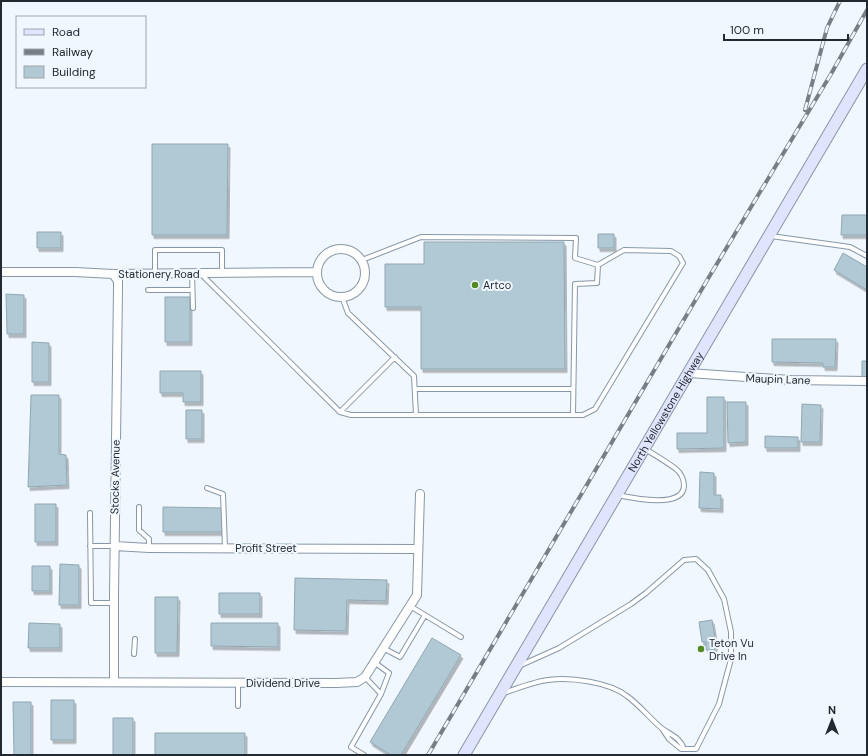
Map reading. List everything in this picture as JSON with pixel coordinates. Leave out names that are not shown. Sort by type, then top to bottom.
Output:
[{"type":"main road","name":"North Yellowstone Highway","points":[[464,755],[867,69]]},
{"type":"street","points":[[337,249],[353,251],[360,256],[366,272],[365,280],[362,286],[350,296],[342,297],[327,293],[321,287],[317,272],[318,264],[323,257],[329,252],[337,249]]},
{"type":"street","name":"Stationery Road","points":[[1,272],[155,274],[317,272]]},
{"type":"street","name":"Stocks Avenue","points":[[113,274],[118,281],[114,546],[114,682]]},
{"type":"street","name":"Maupin Lane","points":[[689,373],[791,380],[867,381]]},
{"type":"street","points":[[365,677],[417,595],[420,494]]},
{"type":"street","name":"Profit Street","points":[[114,546],[149,548],[418,549]]},
{"type":"street","name":"Dividend Drive","points":[[1,682],[336,683],[357,682],[365,677]]},
{"type":"lane","points":[[769,236],[850,247],[867,256]]},
{"type":"lane","points":[[196,273],[340,412],[351,415],[583,415],[595,409],[682,263],[679,256],[671,251],[624,250],[598,265],[575,258],[576,238],[421,237],[362,260]]},
{"type":"lane","points":[[155,274],[155,250],[222,250],[222,273]]},
{"type":"lane","points":[[573,415],[575,284],[597,284],[598,265]]},
{"type":"lane","points":[[193,308],[192,290],[196,273]]},
{"type":"lane","points":[[148,290],[192,290]]},
{"type":"lane","points":[[342,297],[348,314],[396,357],[414,376],[416,415]]},
{"type":"lane","points":[[340,412],[396,357]]},
{"type":"lane","points":[[415,389],[573,389]]},
{"type":"lane","points":[[617,496],[655,501],[677,497],[684,490],[684,480],[678,470],[645,448]]},
{"type":"lane","points":[[207,488],[224,494],[225,548]]},
{"type":"lane","points":[[139,507],[139,530],[149,538],[149,548]]},
{"type":"lane","points":[[90,513],[90,603],[114,603]]},
{"type":"lane","points":[[90,546],[114,546]]},
{"type":"lane","points":[[500,694],[547,680],[574,680],[608,686],[628,696],[663,730],[676,746],[681,749],[696,749],[720,704],[731,659],[731,632],[724,599],[708,570],[696,559],[684,560],[632,604],[559,648],[515,668]]},
{"type":"lane","points":[[410,606],[461,637]]},
{"type":"lane","points":[[383,648],[400,657],[425,615]]},
{"type":"lane","points":[[134,654],[135,639]]},
{"type":"lane","points":[[364,755],[351,747],[381,694],[389,673],[374,662]]},
{"type":"lane","points":[[365,677],[381,694]]},
{"type":"lane","points":[[238,683],[238,706]]},
{"type":"lane","points":[[663,730],[672,734],[682,742],[684,749]]},
{"type":"building","points":[[152,144],[228,144],[227,235],[152,235]]},
{"type":"building","points":[[842,215],[867,215],[867,235],[841,235]]},
{"type":"building","points":[[37,232],[61,232],[61,248],[37,248]]},
{"type":"building","points":[[598,234],[614,234],[614,248],[598,248]]},
{"type":"building","name":"Artco","points":[[424,242],[564,242],[565,369],[421,369],[421,307],[385,307],[385,264],[424,264]]},
{"type":"building","points":[[843,253],[867,267],[867,290],[834,270]]},
{"type":"building","points":[[6,294],[24,295],[24,334],[7,334]]},
{"type":"building","points":[[165,297],[190,297],[190,342],[165,342]]},
{"type":"building","points":[[772,339],[836,339],[835,367],[823,367],[823,363],[772,362]]},
{"type":"building","points":[[32,342],[49,343],[49,382],[32,382]]},
{"type":"building","points":[[862,361],[867,361],[867,378],[862,378]]},
{"type":"building","points":[[160,371],[201,371],[201,402],[183,402],[183,393],[160,393]]},
{"type":"building","points":[[31,395],[59,395],[59,454],[66,455],[67,485],[28,487]]},
{"type":"building","points":[[707,397],[724,397],[724,448],[677,449],[677,433],[707,433]]},
{"type":"building","points":[[727,402],[746,402],[746,442],[728,443]]},
{"type":"building","points":[[802,404],[821,405],[820,442],[801,442]]},
{"type":"building","points":[[186,410],[202,410],[202,439],[186,439]]},
{"type":"building","points":[[765,436],[798,437],[798,448],[765,448]]},
{"type":"building","points":[[700,472],[714,473],[714,495],[721,495],[721,509],[699,508]]},
{"type":"building","points":[[35,504],[56,504],[56,542],[35,542]]},
{"type":"building","points":[[163,507],[223,508],[223,532],[163,532]]},
{"type":"building","points":[[60,564],[79,565],[79,605],[59,605]]},
{"type":"building","points":[[32,566],[50,566],[50,591],[32,591]]},
{"type":"building","points":[[295,578],[387,580],[386,601],[347,600],[346,631],[294,630]]},
{"type":"building","points":[[219,593],[260,593],[260,614],[219,614]]},
{"type":"building","points":[[155,597],[178,597],[177,653],[155,653]]},
{"type":"building","points":[[712,620],[715,637],[715,650],[706,650],[706,642],[702,642],[699,622]]},
{"type":"building","points":[[29,623],[60,624],[60,648],[28,648]]},
{"type":"building","points":[[211,623],[278,623],[278,647],[211,646]]},
{"type":"building","points":[[432,638],[461,655],[401,755],[391,755],[370,742]]},
{"type":"building","points":[[51,700],[74,700],[74,740],[51,740]]},
{"type":"building","points":[[13,702],[31,702],[31,755],[14,755]]},
{"type":"building","points":[[113,718],[133,718],[133,755],[113,755]]},
{"type":"building","points":[[155,733],[245,733],[245,755],[155,755]]},
{"type":"railway","points":[[805,110],[827,28],[840,1]]},
{"type":"railway","points":[[428,755],[709,277],[831,74],[867,10]]},
{"type":"place","name":"Artco","points":[[475,285]]},
{"type":"place","name":"Teton Vu Drive In","points":[[701,649]]}]
